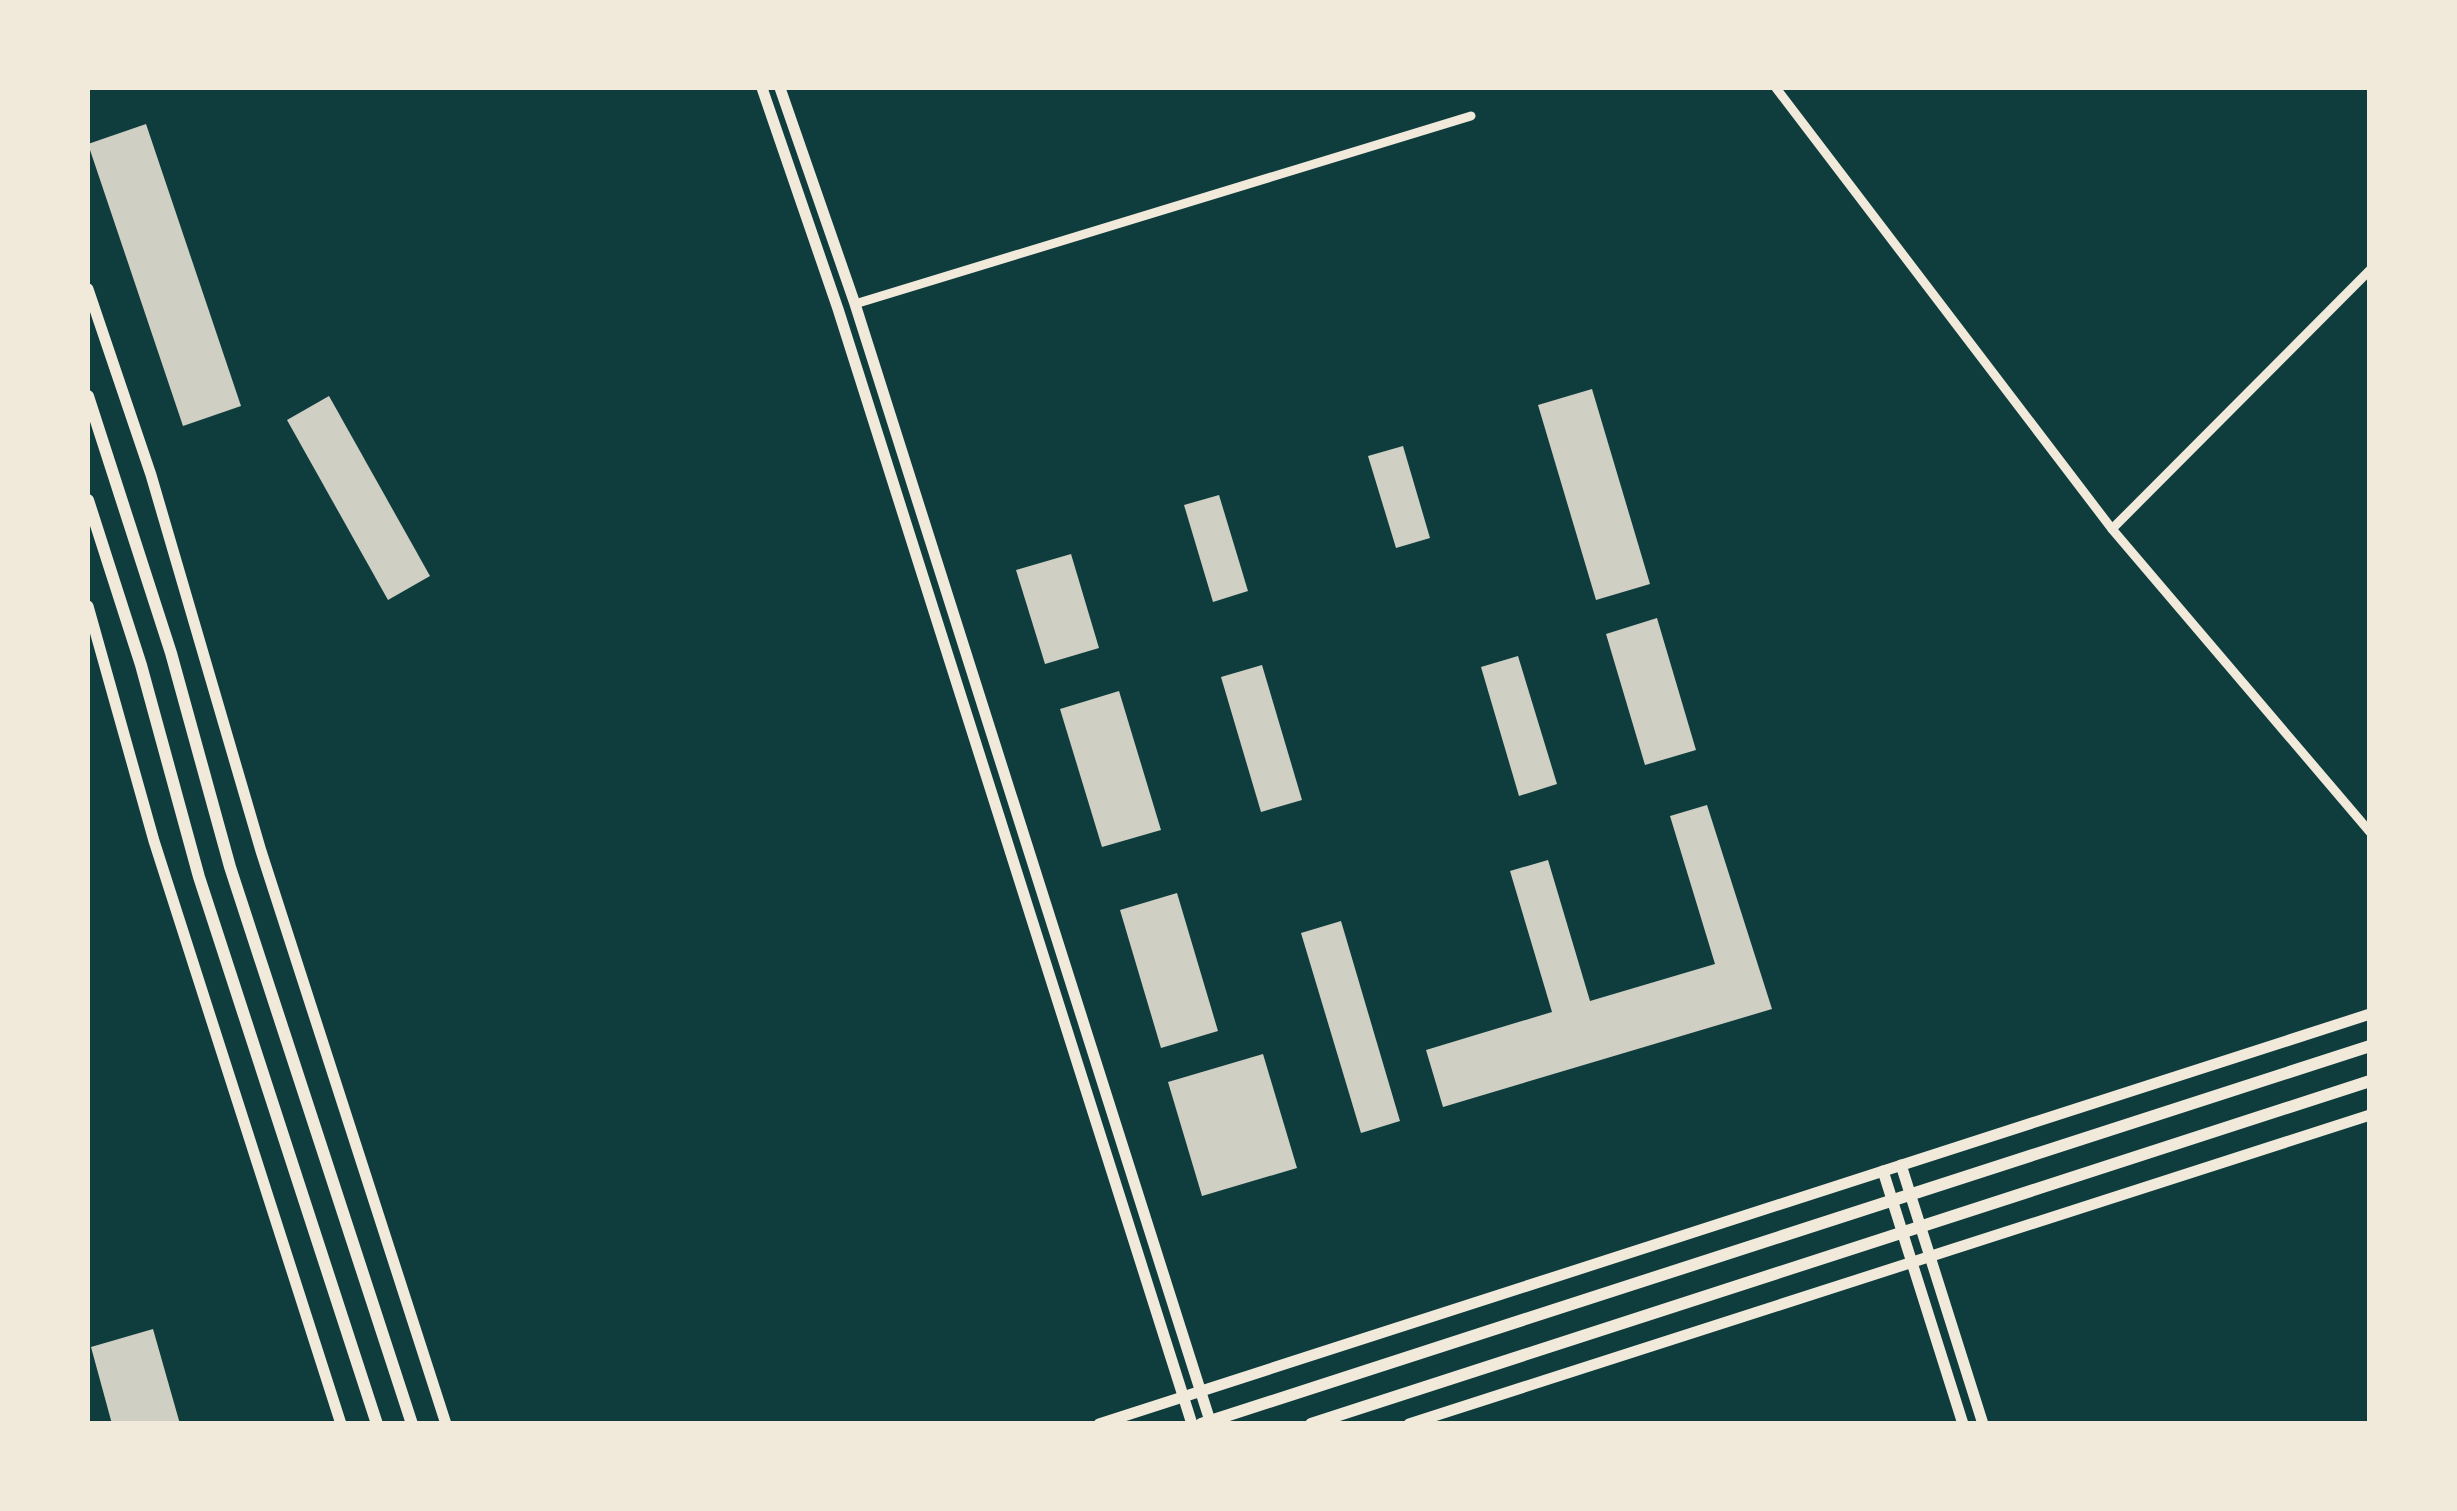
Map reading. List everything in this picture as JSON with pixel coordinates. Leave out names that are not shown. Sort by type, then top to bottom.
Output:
[{"type":"main road","points":[[88,396],[170,653],[230,867],[412,1424]]},
{"type":"main road","points":[[88,500],[141,665],[199,877],[377,1424]]},
{"type":"main road","points":[[1207,1422],[2370,1046]]},
{"type":"main road","points":[[1311,1424],[2370,1081]]},
{"type":"street","points":[[762,88],[838,308],[1192,1424]]},
{"type":"street","points":[[780,88],[854,304],[1207,1422]]},
{"type":"street","points":[[1776,88],[2112,529],[2370,832]]},
{"type":"street","points":[[854,304],[1470,116]]},
{"type":"street","points":[[2112,529],[2370,270]]},
{"type":"street","points":[[88,289],[151,475],[261,851],[446,1424]]},
{"type":"street","points":[[88,606],[154,841],[341,1424]]},
{"type":"street","points":[[1099,1424],[2370,1014]]},
{"type":"street","points":[[1409,1424],[2370,1114]]},
{"type":"street","points":[[1901,1166],[1983,1424]]},
{"type":"street","points":[[1884,1171],[1963,1424]]},
{"type":"building","points":[[146,124],[241,406],[183,426],[88,144]]},
{"type":"building","points":[[1592,389],[1650,584],[1596,600],[1538,405]]},
{"type":"building","points":[[329,396],[430,576],[388,600],[287,420]]},
{"type":"building","points":[[1403,446],[1430,538],[1396,548],[1368,456]]},
{"type":"building","points":[[1219,495],[1248,591],[1213,602],[1184,505]]},
{"type":"building","points":[[1071,554],[1099,648],[1045,664],[1016,570]]},
{"type":"building","points":[[1657,618],[1696,750],[1645,765],[1606,634]]},
{"type":"building","points":[[1518,656],[1557,784],[1519,796],[1481,667]]},
{"type":"building","points":[[1262,665],[1302,800],[1261,812],[1221,677]]},
{"type":"building","points":[[1119,691],[1161,830],[1102,847],[1060,709]]},
{"type":"building","points":[[1707,805],[1772,1009],[1443,1107],[1426,1050],[1552,1012],[1510,871],[1548,860],[1590,1001],[1715,964],[1670,816]]},
{"type":"building","points":[[1177,893],[1218,1031],[1161,1048],[1120,910]]},
{"type":"building","points":[[1341,921],[1400,1121],[1361,1133],[1301,933]]},
{"type":"building","points":[[1263,1054],[1297,1168],[1202,1196],[1168,1082]]},
{"type":"building","points":[[153,1329],[180,1424],[112,1424],[91,1347]]}]
